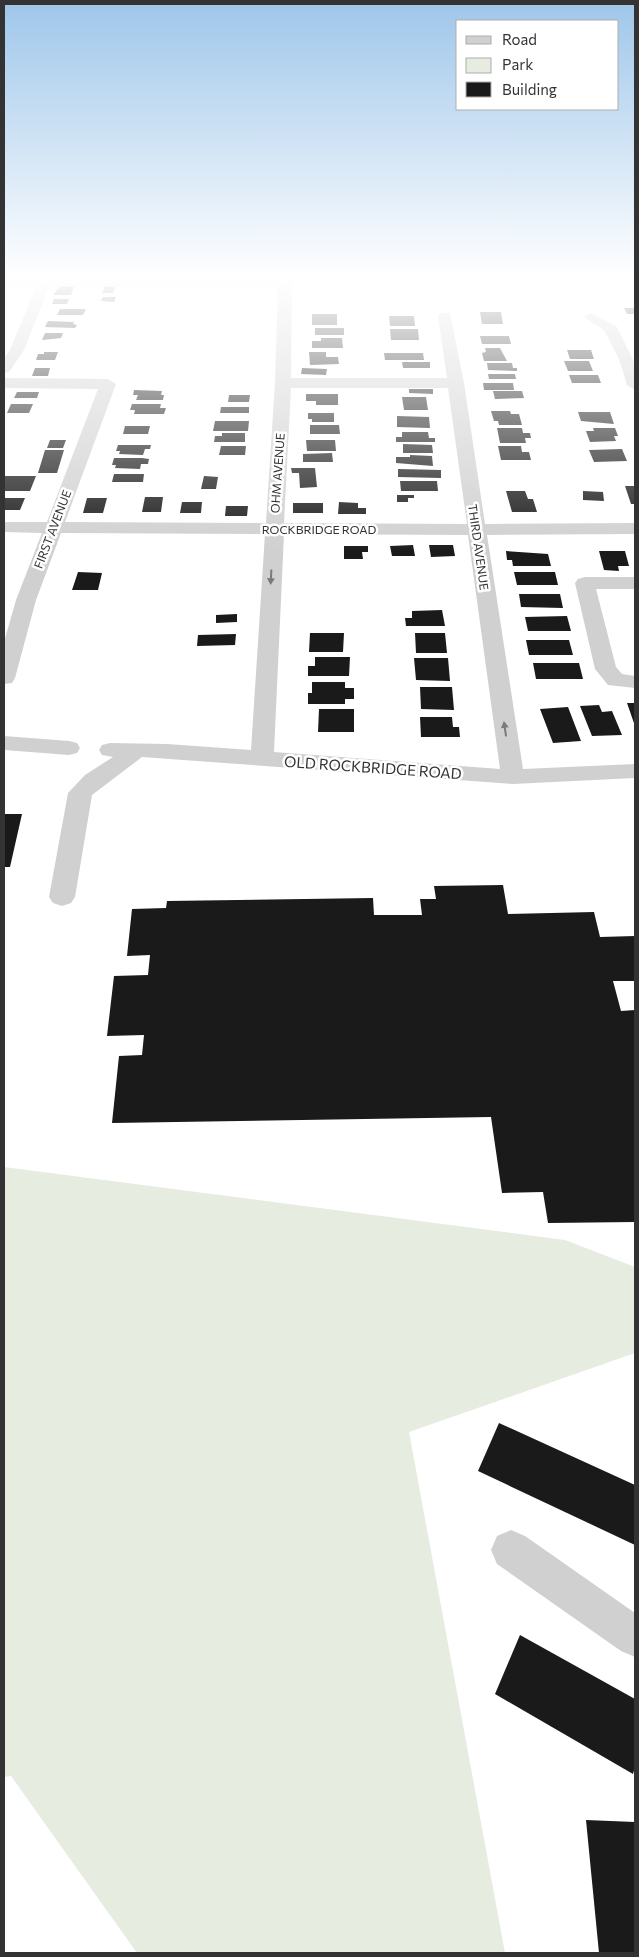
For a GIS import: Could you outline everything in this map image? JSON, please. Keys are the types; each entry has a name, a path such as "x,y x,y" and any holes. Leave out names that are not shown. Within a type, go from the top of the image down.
{"street":[{"name":"OHM AVENUE","path":"262,758 283,369"},
{"name":"THIRD AVENUE","path":"454,369 513,777"},
{"path":"632,369 635,385"},
{"name":"FIRST AVENUE","path":"4,383 108,384 19,620 4,678"},
{"path":"283,383 456,383"},
{"name":"ROCKBRIDGE ROAD","path":"4,527 476,530 635,528"},
{"path":"635,583 585,582 606,669 616,680 635,682"},
{"path":"4,743 69,748"},
{"name":"OLD ROCKBRIDGE ROAD","path":"110,750 262,758 513,777 635,771"},
{"path":"62,898 80,793 92,779 120,764 137,750"},
{"path":"511,1550 635,1637"}],"green space":[{"path":"4,1167 565,1240 635,1267 635,1353 409,1432 505,1953 137,1953 11,1776 4,1777"}],"building":[{"path":"35,369 50,369 48,376 32,376"},
{"path":"302,369 327,369 326,375 301,374"},
{"path":"517,369 517,371 488,370"},
{"path":"567,369 592,369 593,371 568,371"},
{"path":"488,374 515,374 516,379 489,379"},
{"path":"569,375 598,375 601,383 572,383"},
{"path":"483,383 513,383 514,390 484,390"},
{"path":"409,389 433,389 433,394 409,393"},
{"path":"134,390 162,391 161,395 164,395 163,400 136,400 138,395 133,395"},
{"path":"493,391 522,391 524,398 495,399"},
{"path":"17,392 39,392 37,398 14,398"},
{"path":"306,394 338,394 338,405 316,405 316,401 306,401"},
{"path":"229,395 250,395 249,402 228,402"},
{"path":"402,397 426,397 428,410 404,410"},
{"path":"11,404 33,404 29,413 7,413"},
{"path":"132,404 161,404 160,408 166,408 164,414 134,414 135,410 130,410"},
{"path":"221,407 249,407 249,413 220,413"},
{"path":"491,411 510,411 511,414 519,414 522,425 499,425 498,421 494,421"},
{"path":"578,412 610,412 614,424 581,421"},
{"path":"308,413 334,413 334,422 312,422 312,419 308,419"},
{"path":"397,416 429,417 430,428 397,427"},
{"path":"215,421 249,421 248,431 213,431"},
{"path":"310,425 339,425 340,434 310,434"},
{"path":"125,426 150,426 148,434 123,434"},
{"path":"497,428 522,428 523,433 530,433 531,438 525,438 526,443 500,443"},
{"path":"593,428 615,428 618,436 614,436 616,441 590,442 586,431 594,431"},
{"path":"402,432 428,432 429,438 435,438 435,442 396,442 396,437 402,437"},
{"path":"222,433 245,433 245,442 214,442 215,436 222,436"},
{"path":"50,440 66,440 63,448 47,448"},
{"path":"306,440 335,440 336,451 307,451"},
{"path":"403,444 432,445 433,453 403,453"},
{"path":"118,445 151,445 150,449 145,449 143,455 119,454 120,451 116,451"},
{"path":"221,446 246,446 245,455 219,455"},
{"path":"498,446 521,446 522,452 529,452 531,460 501,460"},
{"path":"622,449 627,461 594,462 589,450"},
{"path":"45,450 64,450 57,473 38,473"},
{"path":"332,453 333,462 303,462 303,454"},
{"path":"410,455 432,456 433,466 396,463 396,457 410,457"},
{"path":"114,458 149,459 148,464 141,464 140,469 115,468 116,465 112,465"},
{"path":"291,468 315,468 317,487 300,488 299,473 292,473"},
{"path":"398,469 441,470 441,478 398,477"},
{"path":"114,474 144,474 143,482 112,482"},
{"path":"4,476 36,476 30,491 4,491"},
{"path":"204,476 218,477 216,489 201,489"},
{"path":"400,481 437,481 438,491 401,491"},
{"path":"625,486 635,486 635,504 631,504"},
{"path":"506,491 525,491 528,499 533,499 537,512 512,512"},
{"path":"583,491 603,492 604,501 583,500"},
{"path":"397,495 414,495 414,498 408,498 408,502 397,502"},
{"path":"145,497 163,497 161,512 142,512"},
{"path":"4,498 25,498 20,510 4,510"},
{"path":"87,498 107,498 103,513 83,513"},
{"path":"182,502 202,502 201,513 180,513"},
{"path":"339,502 358,503 358,508 366,508 366,514 338,514"},
{"path":"293,503 323,503 323,513 293,513"},
{"path":"226,506 248,506 247,516 225,516"},
{"path":"413,545 415,556 392,556 390,546"},
{"path":"429,545 453,545 455,556 431,557"},
{"path":"344,546 368,546 368,552 362,552 363,559 344,559"},
{"path":"506,551 548,554 551,566 513,566 512,560 507,560"},
{"path":"599,551 625,551 629,566 618,566 619,571 604,570"},
{"path":"78,572 102,573 98,590 72,590"},
{"path":"514,572 555,572 558,585 517,585"},
{"path":"519,594 560,594 563,608 521,607"},
{"path":"442,610 445,626 406,626 405,618 412,618 412,611"},
{"path":"237,614 237,622 216,623 216,615"},
{"path":"567,616 571,631 528,631 525,617"},
{"path":"310,633 344,633 343,652 309,652"},
{"path":"415,633 445,633 447,653 416,653"},
{"path":"236,634 235,645 197,646 198,635"},
{"path":"526,640 569,640 573,655 529,655"},
{"path":"315,657 350,657 349,676 308,676 308,666 315,666"},
{"path":"414,658 448,658 450,681 416,680"},
{"path":"533,663 579,663 583,679 536,679"},
{"path":"312,682 345,682 345,688 354,688 354,699 345,699 345,704 308,704 308,693 312,693"},
{"path":"420,687 452,687 454,710 421,709"},
{"path":"627,703 635,703 635,726"},
{"path":"599,705 602,712 612,711 622,735 592,736 580,706"},
{"path":"568,707 581,741 553,743 540,709"},
{"path":"319,709 354,709 354,732 318,732"},
{"path":"420,717 452,717 453,727 459,727 460,737 421,737"},
{"path":"4,814 22,814 10,867 4,867"},
{"path":"503,885 508,914 594,912 600,937 635,936 635,981 613,981 621,1011 635,1010 635,1222 548,1223 543,1192 502,1193 491,1117 112,1123 119,1056 142,1055 144,1035 107,1036 114,976 148,975 150,955 127,956 132,909 166,908 167,901 373,898 374,915 422,915 420,899 436,899 434,886"},
{"path":"499,1423 635,1485 635,1545 478,1471"},
{"path":"520,1635 635,1699 635,1767 633,1774 495,1694"},
{"path":"586,1820 635,1822 635,1953 599,1953"}]}
